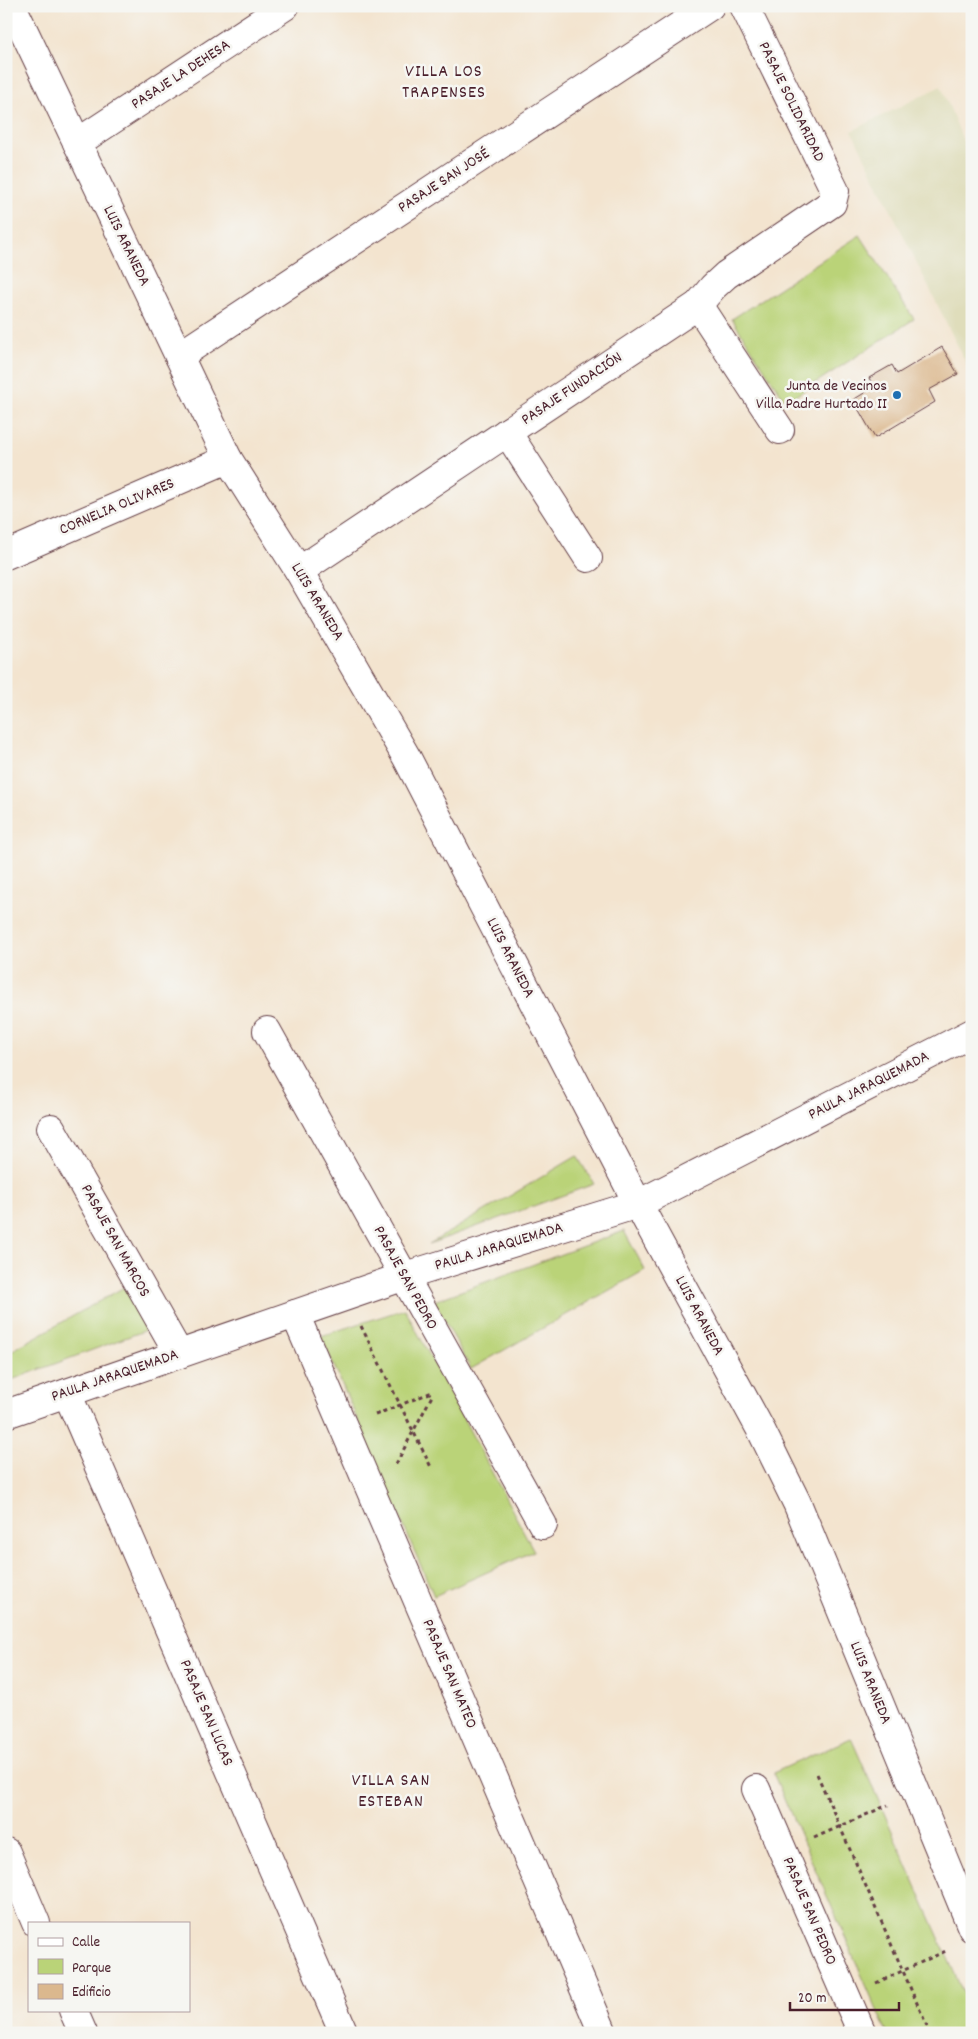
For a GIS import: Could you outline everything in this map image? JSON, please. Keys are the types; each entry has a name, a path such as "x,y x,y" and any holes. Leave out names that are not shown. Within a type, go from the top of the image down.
{"street":[{"name":"LUIS ARANEDA","path":"12,6 228,459 299,571 407,758 638,1204 762,1432 797,1503 915,1794 963,1937"},
{"name":"PASAJE LA DEHESA","path":"77,143 285,6"},
{"name":"PASAJE SAN JOSÉ","path":"179,356 710,6"},
{"name":"PASAJE SOLIDARIDAD","path":"744,6 832,186 835,198"},
{"name":"PASAJE FUNDACIÓN","path":"299,571 698,305 713,287 726,276 827,207 835,198"},
{"path":"698,305 780,430"},
{"path":"507,432 588,558"},
{"name":"CORNELIA OLIVARES","path":"6,555 228,459"},
{"name":"PASAJE SAN PEDRO","path":"267,1031 543,1526"},
{"name":"PAULA JARAQUEMADA","path":"6,1414 405,1276 638,1204 972,1033"},
{"name":"PASAJE SAN MARCOS","path":"51,1128 179,1354"},
{"name":"PASAJE SAN MATEO","path":"295,1314 603,2033"},
{"name":"PASAJE SAN LUCAS","path":"67,1393 344,2033"},
{"name":"PASAJE SAN PEDRO","path":"756,1789 862,2033"},
{"path":"6,1852 36,1922"},
{"path":"74,2012 83,2033"}],"path":[{"path":"347,1297 432,1467"},
{"path":"344,1428 434,1391 414,1432 375,1502"},
{"path":"817,1774 930,2033"},
{"path":"784,1852 915,1794"},
{"path":"846,1996 903,1971 963,1937"}],"shaded area":[{"path":"941,86 972,163 972,375 852,131"}],"green space":[{"path":"860,235 914,319 786,402 732,319"},
{"path":"577,1156 594,1184 429,1244"},
{"path":"624,1231 645,1270 471,1369 434,1301"},
{"path":"126,1286 149,1329 6,1382 6,1354"},
{"path":"405,1309 534,1551 434,1596 321,1336"},
{"path":"851,1738 972,2013 968,2033 887,2033 773,1773"}],"building":[{"name":"Junta de Vecinos Villa Padre Hurtado II","path":"942,347 958,374 929,390 935,402 875,438 853,400 874,387 869,378 892,365 897,374"}],"place":[{"name":"Junta de Vecinos Villa Padre Hurtado II","path":"897,395"}],"district":[{"name":"VILLA LOS TRAPENSES","path":"444,82"},
{"name":"VILLA SAN ESTEBAN","path":"391,1791"}]}
